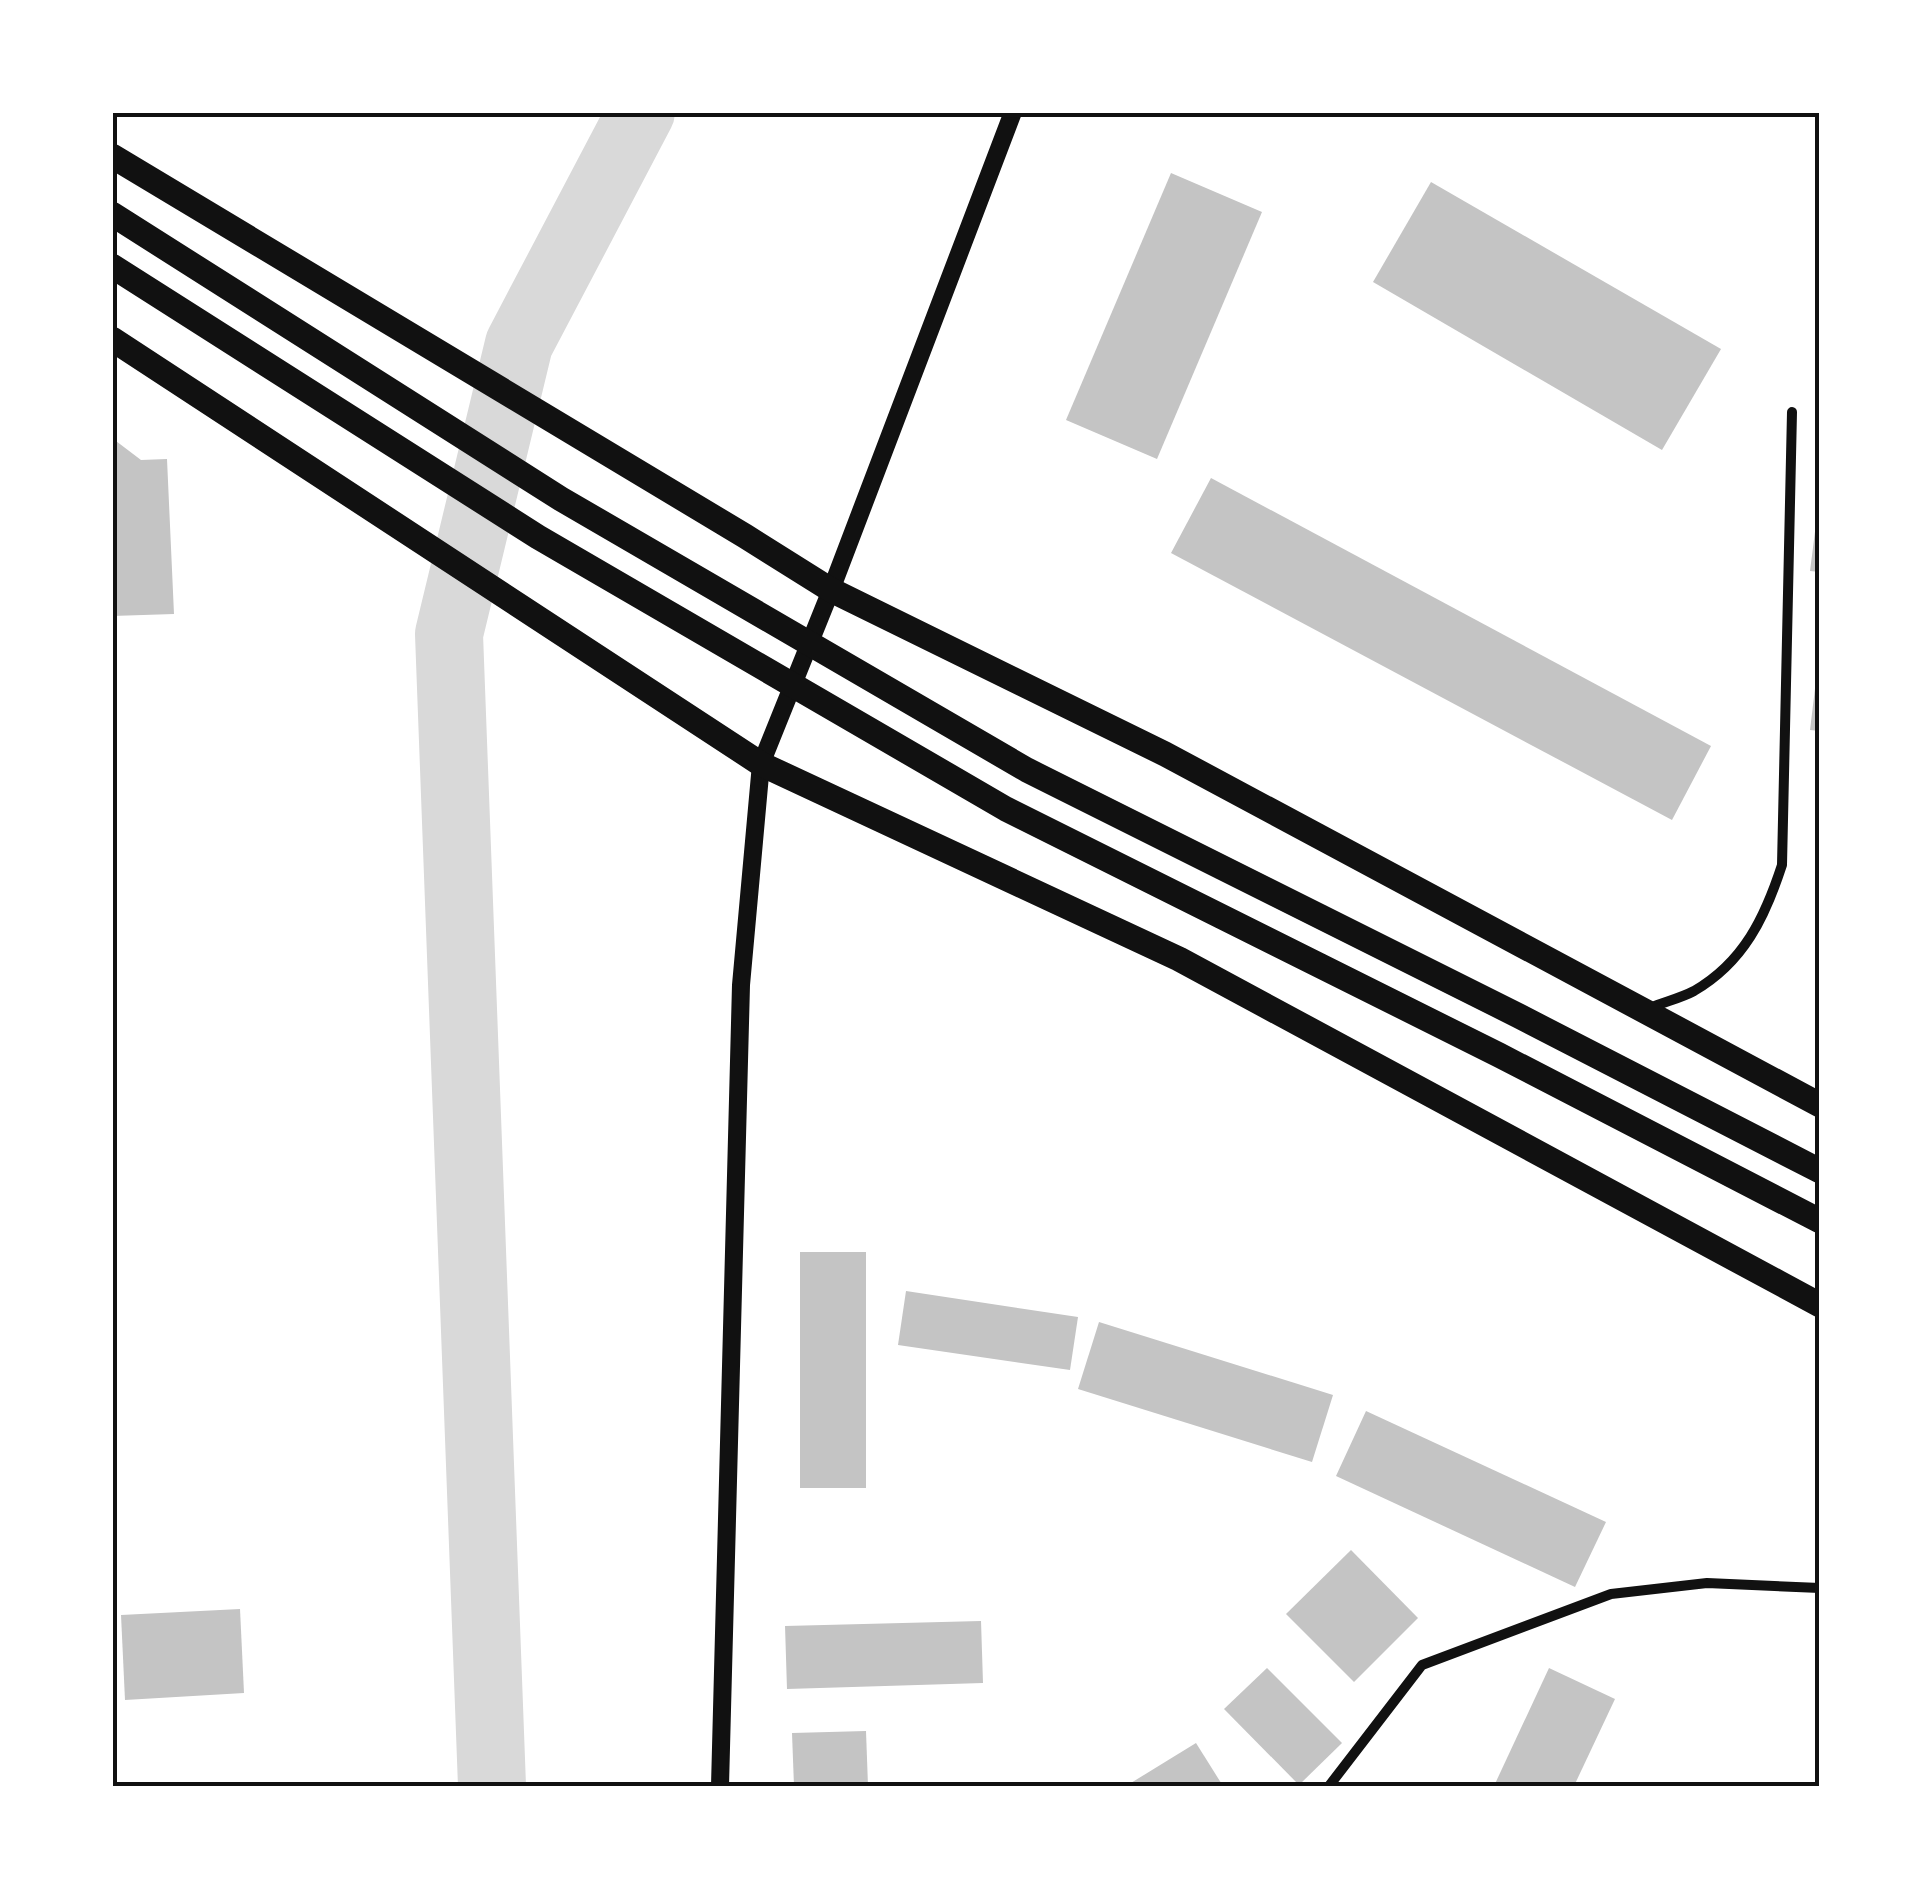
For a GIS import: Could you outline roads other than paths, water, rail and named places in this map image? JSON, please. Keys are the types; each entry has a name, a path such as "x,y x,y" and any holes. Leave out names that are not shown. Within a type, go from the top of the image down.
{"main road":[{"path":"112,156 830,590 1166,754 1820,1105"},
{"path":"112,214 561,499 1028,770 1820,1171"},
{"path":"112,266 538,537 1006,809 1499,1055 1820,1221"},
{"path":"112,339 761,764 1178,959 1820,1305"}],"street":[{"path":"720,1786 741,986 761,764 1013,112"},
{"path":"1644,1010 1693,991 1735,958 1765,915 1782,865 1792,412"},
{"path":"1329,1786 1422,1665 1611,1594 1707,1582 1820,1588"}],"waterway":[{"path":"492,1786 449,634 519,344 641,112"}]}
